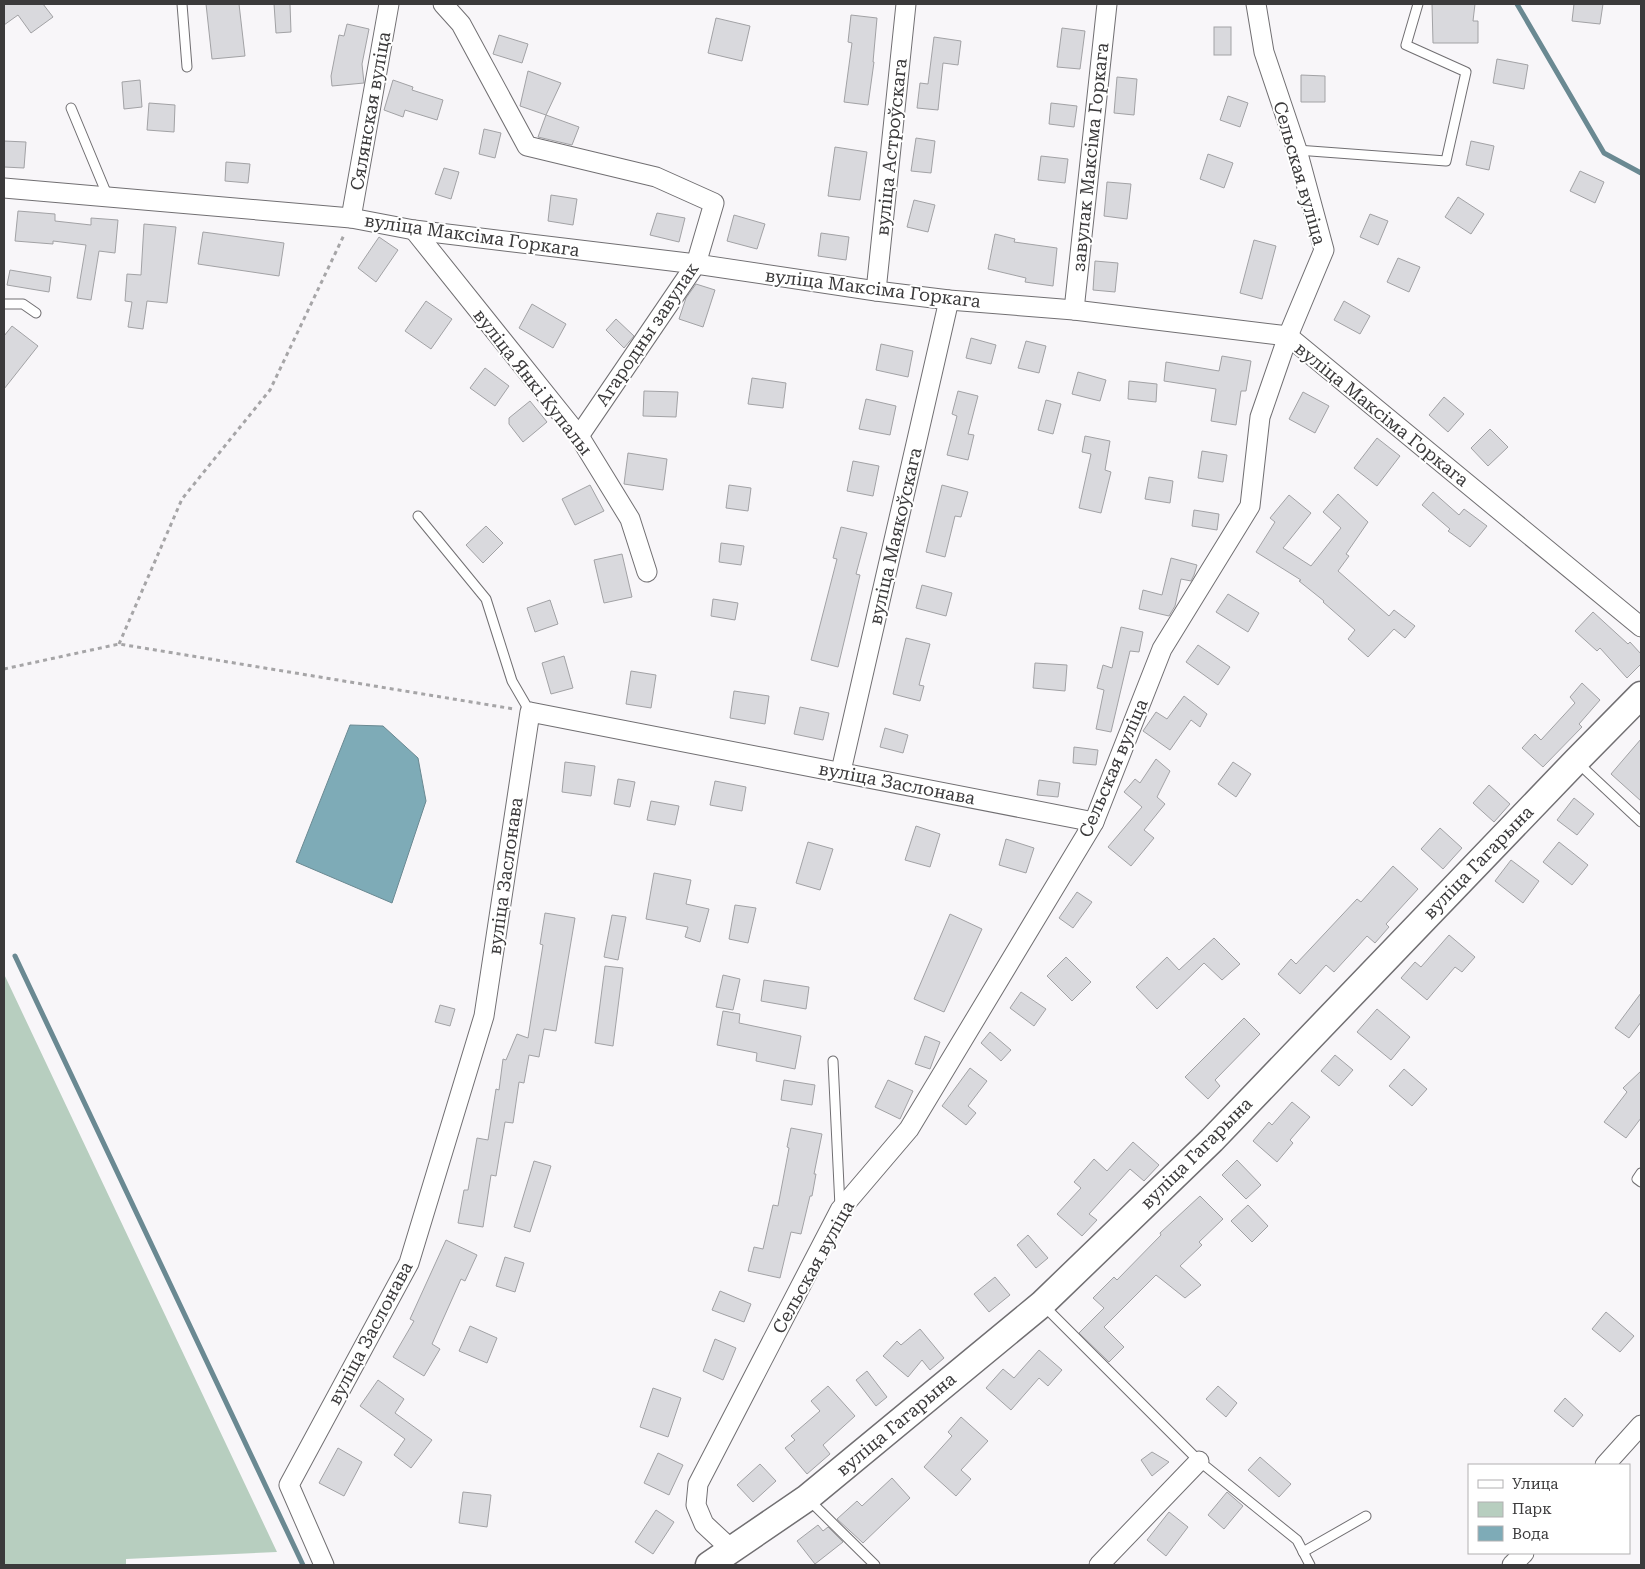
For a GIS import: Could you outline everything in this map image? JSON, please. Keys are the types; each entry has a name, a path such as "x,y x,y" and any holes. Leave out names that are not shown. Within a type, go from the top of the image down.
{"street":[{"name":"Сялянская вуліца","path":"351,218 389,4"},
{"name":"Агародны завулак","path":"443,4 461,24 527,146 656,177 714,203 696,264 579,436"},
{"name":"вуліца Астроўскага","path":"876,291 906,4"},
{"name":"завулак Максіма Горкага","path":"1074,310 1107,4"},
{"name":"Сельская вуліца","path":"732,1550 704,1524 696,1505 698,1484 840,1210 909,1129 1094,822 1162,648 1250,506 1260,417 1288,336 1324,250 1296,150 1264,52 1256,4"},
{"name":"вуліца Максіма Горкага","path":"4,188 351,218 414,230 696,264 876,291 949,300 1074,310 1288,336 1641,627"},
{"name":"вуліца Янкі Купалы","path":"414,230 579,436 630,519 647,572"},
{"name":"вуліца Маякоўскага","path":"841,772 949,300"},
{"name":"вуліца Гагарына","path":"709,1565 806,1498 1042,1304 1212,1140 1641,695"},
{"name":"вуліца Заслонава","path":"324,1565 289,1485 410,1263 484,1016 530,712 1094,822"},
{"path":"1605,1464 1641,1425"},
{"path":"1099,1565 1199,1461"},
{"path":"1512,1565 1523,1554"}],"lane":[{"path":"182,4 187,67"},
{"path":"1296,150 1446,161 1466,72 1406,45 1418,4"},
{"path":"71,108 108,197"},
{"path":"4,304 23,304 36,314"},
{"path":"418,516 486,598 512,682 530,712"},
{"path":"1576,761 1641,822"},
{"path":"833,1060 840,1210"},
{"path":"1641,1173 1637,1179 1641,1182"},
{"path":"1042,1304 1199,1461 1297,1540 1310,1565"},
{"path":"806,1498 875,1565"},
{"path":"1303,1552 1366,1516"}],"path":[{"path":"119,644 182,498 270,390 351,218"},
{"path":"4,670 119,644 530,712"}],"green space":[{"path":"4,974 277,1552 126,1559 126,1565 4,1565"}],"water":[{"path":"350,725 383,726 418,758 426,801 392,903 296,862"}],"building":[{"path":"4,4 43,4 53,17 31,33 18,15 4,25"},
{"path":"206,4 239,4 245,56 212,59"},
{"path":"274,4 290,4 291,32 276,33"},
{"path":"1432,4 1475,4 1473,21 1478,21 1478,43 1433,43"},
{"path":"1574,4 1603,4 1600,24 1572,21"},
{"path":"851,15 877,18 874,62 868,105 844,102 852,43 848,42"},
{"path":"716,18 750,26 742,61 708,53"},
{"path":"347,24 369,29 362,64 364,83 332,86 331,76 339,35 344,36"},
{"path":"1214,27 1231,27 1231,55 1214,55"},
{"path":"1062,28 1085,31 1080,69 1057,67"},
{"path":"499,35 528,44 522,63 493,54"},
{"path":"934,37 961,41 958,65 943,63 938,110 917,108 920,83 928,84"},
{"path":"1497,59 1528,65 1524,89 1493,83"},
{"path":"528,71 561,83 546,115 520,106"},
{"path":"1301,75 1325,76 1325,102 1301,102"},
{"path":"1117,77 1137,79 1134,115 1114,113"},
{"path":"140,80 142,107 124,109 122,82"},
{"path":"393,80 413,87 412,90 443,100 437,120 405,110 403,117 384,110"},
{"path":"1228,96 1248,103 1240,127 1220,120"},
{"path":"149,103 175,105 174,132 147,130"},
{"path":"1051,103 1077,106 1074,127 1049,124"},
{"path":"546,115 579,127 572,145 538,137"},
{"path":"484,129 501,133 495,158 479,154"},
{"path":"916,138 935,141 931,173 911,171"},
{"path":"4,141 26,142 24,168 4,167"},
{"path":"1471,141 1494,146 1489,170 1466,165"},
{"path":"835,147 867,152 860,200 828,196"},
{"path":"1208,154 1233,163 1224,188 1200,179"},
{"path":"1041,156 1068,159 1065,183 1038,180"},
{"path":"226,162 250,164 248,183 225,181"},
{"path":"444,168 459,172 451,199 435,194"},
{"path":"1580,171 1604,182 1595,203 1570,191"},
{"path":"1107,182 1131,184 1127,219 1104,216"},
{"path":"551,195 577,199 573,225 548,221"},
{"path":"1458,197 1484,214 1471,234 1445,217"},
{"path":"914,200 935,205 928,232 907,227"},
{"path":"18,211 55,214 55,221 91,225 91,218 118,220 115,253 99,251 91,300 77,298 86,245 53,241 53,244 15,241"},
{"path":"657,213 685,218 679,242 650,235"},
{"path":"1370,214 1388,221 1378,245 1360,237"},
{"path":"734,215 765,224 757,249 727,241"},
{"path":"144,224 176,227 167,303 147,301 143,329 128,327 132,302 125,301 127,274 141,275"},
{"path":"203,232 284,243 279,276 198,264"},
{"path":"821,233 849,237 846,260 818,256"},
{"path":"995,234 1015,239 1014,242 1057,248 1053,286 1025,282 1026,278 988,269"},
{"path":"379,237 398,250 376,282 358,268"},
{"path":"1254,240 1276,246 1262,299 1240,293"},
{"path":"1398,258 1420,267 1409,292 1387,282"},
{"path":"1095,261 1118,263 1115,292 1093,290"},
{"path":"10,270 51,277 49,292 7,285"},
{"path":"696,284 715,290 703,327 679,319 686,298"},
{"path":"426,301 452,319 431,349 405,331"},
{"path":"1344,301 1370,316 1360,334 1334,320"},
{"path":"532,304 566,324 553,348 519,328"},
{"path":"616,319 634,336 624,348 606,330"},
{"path":"12,326 38,346 4,389 4,336"},
{"path":"971,338 996,345 991,364 966,358"},
{"path":"1026,341 1046,346 1039,373 1018,368"},
{"path":"881,344 913,351 908,377 876,370"},
{"path":"1222,356 1251,361 1246,391 1241,391 1236,425 1211,421 1216,389 1164,381 1166,362 1219,371"},
{"path":"485,368 509,386 495,406 470,388"},
{"path":"1078,372 1106,380 1100,401 1072,394"},
{"path":"752,378 786,383 783,408 748,404"},
{"path":"1129,381 1157,384 1156,402 1128,399"},
{"path":"644,391 678,392 676,417 643,416"},
{"path":"958,391 978,396 968,434 974,435 968,460 947,455 957,416 952,414"},
{"path":"1303,392 1329,406 1315,433 1289,419"},
{"path":"1444,397 1464,414 1448,432 1429,415"},
{"path":"866,399 896,406 890,435 859,429"},
{"path":"1046,400 1061,404 1053,434 1038,430"},
{"path":"530,401 547,422 523,442 509,424 509,418"},
{"path":"1490,429 1508,447 1488,466 1471,448"},
{"path":"1085,436 1110,441 1105,470 1111,472 1101,513 1079,508 1091,454 1082,452"},
{"path":"1377,438 1400,456 1377,486 1354,468"},
{"path":"1202,451 1227,455 1223,482 1198,478"},
{"path":"628,453 667,459 663,490 624,484"},
{"path":"853,461 879,466 873,496 847,491"},
{"path":"1149,477 1173,481 1170,503 1145,499"},
{"path":"590,485 604,511 575,525 562,499"},
{"path":"729,485 751,488 748,511 726,508"},
{"path":"942,485 968,492 961,517 955,516 945,557 926,552"},
{"path":"1433,492 1459,515 1464,509 1487,526 1470,547 1448,531 1450,529 1422,505"},
{"path":"1338,494 1368,522 1346,554 1349,556 1338,571 1389,616 1394,610 1415,626 1405,638 1394,629 1368,657 1348,639 1355,630 1299,581 1301,580 1256,552 1275,522 1270,518 1289,495 1311,513 1283,548 1311,566 1341,528 1323,512"},
{"path":"1194,510 1219,514 1217,530 1192,526"},
{"path":"486,526 503,543 483,563 466,545"},
{"path":"841,527 867,533 856,574 860,575 838,667 811,660 837,559 833,558"},
{"path":"721,543 744,546 741,565 719,562"},
{"path":"622,554 632,597 604,603 594,560"},
{"path":"1171,558 1197,565 1191,581 1181,579 1175,606 1169,616 1139,609 1143,590 1162,595"},
{"path":"922,585 952,593 946,616 916,608"},
{"path":"1228,594 1259,613 1248,632 1216,612"},
{"path":"713,599 738,603 735,620 711,616"},
{"path":"550,600 558,624 535,632 527,608"},
{"path":"1593,612 1628,644 1630,642 1641,654 1641,664 1627,678 1600,648 1597,651 1575,631"},
{"path":"1121,627 1143,632 1139,652 1130,651 1111,732 1096,729 1104,690 1097,688 1103,665 1112,668"},
{"path":"906,638 930,644 919,685 924,686 920,701 893,694"},
{"path":"1198,645 1230,667 1218,685 1186,662"},
{"path":"564,656 573,688 551,694 542,663"},
{"path":"1035,663 1067,665 1065,691 1033,688"},
{"path":"631,671 656,675 651,708 626,704"},
{"path":"1582,683 1600,700 1579,724 1582,727 1543,767 1522,748 1535,734 1541,740 1575,703 1570,697"},
{"path":"734,691 769,696 765,724 730,718"},
{"path":"1184,696 1207,714 1200,727 1191,720 1170,750 1143,731 1156,712 1167,719"},
{"path":"800,707 829,713 823,740 794,734"},
{"path":"885,728 908,735 903,753 880,747"},
{"path":"1641,739 1641,801 1611,774"},
{"path":"1074,747 1098,750 1096,765 1073,763"},
{"path":"1156,759 1170,771 1157,797 1165,804 1144,830 1154,838 1131,866 1108,847 1142,807 1124,792 1135,779 1140,783"},
{"path":"565,762 595,766 591,796 562,792"},
{"path":"1233,762 1251,774 1236,797 1218,784"},
{"path":"618,779 635,782 630,807 614,804"},
{"path":"1039,780 1060,783 1058,797 1037,795"},
{"path":"715,781 746,787 742,811 710,805"},
{"path":"1489,785 1510,804 1494,822 1473,803"},
{"path":"1574,798 1594,814 1577,835 1557,820"},
{"path":"651,801 679,806 675,825 647,820"},
{"path":"916,826 940,834 930,867 905,860"},
{"path":"1440,828 1462,848 1443,869 1421,849"},
{"path":"1006,839 1034,848 1026,873 999,865"},
{"path":"808,842 833,849 820,890 796,883"},
{"path":"1559,842 1588,865 1572,885 1543,862"},
{"path":"1511,860 1539,881 1523,903 1495,881"},
{"path":"1393,866 1418,889 1386,924 1389,927 1375,943 1367,936 1334,972 1326,965 1300,994 1278,974 1291,959 1296,964 1357,899 1361,902"},
{"path":"654,873 691,880 686,904 709,909 700,942 685,937 688,927 646,919"},
{"path":"1077,892 1092,902 1073,928 1059,918"},
{"path":"735,905 756,908 748,943 729,939"},
{"path":"545,913 575,918 556,1031 544,1029 539,1057 529,1055 524,1083 519,1082 513,1123 505,1122 496,1176 491,1175 483,1227 458,1223 464,1190 468,1190 477,1138 488,1140 496,1089 499,1090 503,1059 506,1060 517,1034 528,1038 543,945 540,944"},
{"path":"950,914 982,929 944,1012 914,999"},
{"path":"612,915 626,917 618,960 604,957"},
{"path":"1449,935 1475,957 1462,972 1455,967 1427,1000 1401,978 1415,962 1421,967"},
{"path":"1214,938 1240,964 1222,980 1204,963 1157,1009 1136,987 1167,957 1179,970"},
{"path":"1066,957 1091,982 1072,1001 1047,976"},
{"path":"605,966 623,968 613,1046 595,1043"},
{"path":"723,975 740,979 733,1010 716,1007"},
{"path":"764,980 809,987 806,1009 761,1001"},
{"path":"1021,992 1046,1009 1034,1026 1010,1008"},
{"path":"1641,993 1641,1022 1629,1038 1615,1028"},
{"path":"440,1005 455,1009 450,1026 435,1022"},
{"path":"1377,1009 1410,1037 1391,1060 1357,1032"},
{"path":"723,1011 740,1014 739,1023 801,1036 795,1069 756,1061 757,1053 717,1045"},
{"path":"1244,1018 1260,1034 1215,1080 1220,1086 1208,1099 1185,1077"},
{"path":"990,1032 1011,1050 1001,1061 981,1043"},
{"path":"925,1036 940,1042 930,1069 915,1064"},
{"path":"1335,1055 1353,1070 1339,1086 1321,1071"},
{"path":"970,1068 987,1081 968,1106 976,1113 966,1125 942,1106"},
{"path":"1404,1069 1427,1089 1412,1106 1389,1086"},
{"path":"1641,1071 1641,1118 1626,1138 1604,1122 1627,1092 1623,1088"},
{"path":"784,1080 815,1085 812,1105 781,1100"},
{"path":"888,1080 913,1091 900,1119 875,1107"},
{"path":"1292,1102 1310,1117 1290,1140 1293,1143 1277,1162 1253,1141 1269,1122 1272,1125"},
{"path":"791,1128 822,1134 814,1174 816,1174 812,1196 810,1196 801,1234 791,1232 780,1278 748,1271 754,1247 763,1249 773,1205 778,1206"},
{"path":"1133,1142 1159,1165 1144,1181 1130,1169 1089,1214 1097,1220 1082,1236 1057,1214 1081,1188 1074,1182 1094,1159 1107,1171"},
{"path":"1237,1160 1261,1185 1246,1199 1222,1175"},
{"path":"534,1161 551,1166 530,1232 514,1227"},
{"path":"1200,1196 1223,1219 1199,1242 1202,1245 1180,1266 1201,1285 1185,1298 1156,1275 1104,1327 1124,1347 1109,1362 1079,1333 1104,1308 1093,1298 1114,1277 1117,1280 1161,1235 1160,1233"},
{"path":"1248,1205 1268,1226 1252,1242 1231,1221"},
{"path":"1028,1235 1048,1258 1036,1268 1017,1245"},
{"path":"446,1240 477,1255 465,1281 461,1279 432,1344 440,1349 424,1376 393,1357 414,1321 410,1319"},
{"path":"505,1257 524,1263 515,1292 496,1286"},
{"path":"995,1277 1010,1295 989,1312 974,1294"},
{"path":"720,1291 751,1304 744,1322 712,1310"},
{"path":"1606,1312 1634,1336 1620,1352 1592,1329"},
{"path":"470,1326 497,1338 487,1363 459,1351"},
{"path":"920,1329 944,1358 930,1370 922,1360 908,1377 883,1356 897,1341 901,1345"},
{"path":"715,1339 736,1348 723,1380 703,1371"},
{"path":"1039,1350 1062,1370 1048,1386 1039,1378 1011,1410 986,1388 1003,1369 1014,1378"},
{"path":"867,1371 887,1397 876,1406 856,1380"},
{"path":"378,1380 404,1399 395,1413 432,1440 411,1468 394,1455 405,1439 360,1406"},
{"path":"828,1386 855,1416 823,1445 830,1454 807,1474 785,1448 795,1440 791,1436 820,1411 811,1401"},
{"path":"1218,1386 1237,1403 1226,1417 1206,1399"},
{"path":"653,1388 681,1398 668,1437 640,1427"},
{"path":"1565,1398 1583,1415 1573,1427 1554,1411"},
{"path":"961,1417 988,1441 961,1470 971,1479 956,1496 924,1467 952,1436 948,1432"},
{"path":"338,1448 362,1462 344,1496 319,1483"},
{"path":"1152,1452 1169,1462 1152,1476 1141,1460"},
{"path":"658,1453 683,1465 669,1495 644,1483"},
{"path":"1260,1457 1291,1484 1279,1497 1248,1470"},
{"path":"760,1464 776,1481 753,1502 737,1485"},
{"path":"892,1478 910,1498 863,1543 837,1519 857,1501 862,1506"},
{"path":"463,1492 491,1495 487,1527 459,1523"},
{"path":"1227,1492 1243,1506 1224,1529 1208,1515"},
{"path":"656,1510 674,1522 653,1554 635,1542"},
{"path":"1169,1512 1188,1527 1166,1556 1147,1540"},
{"path":"818,1525 823,1531 828,1527 843,1542 815,1564 797,1541"}],"waterway":[{"path":"1517,4 1604,153 1641,173"},
{"path":"15,956 303,1565"}]}
